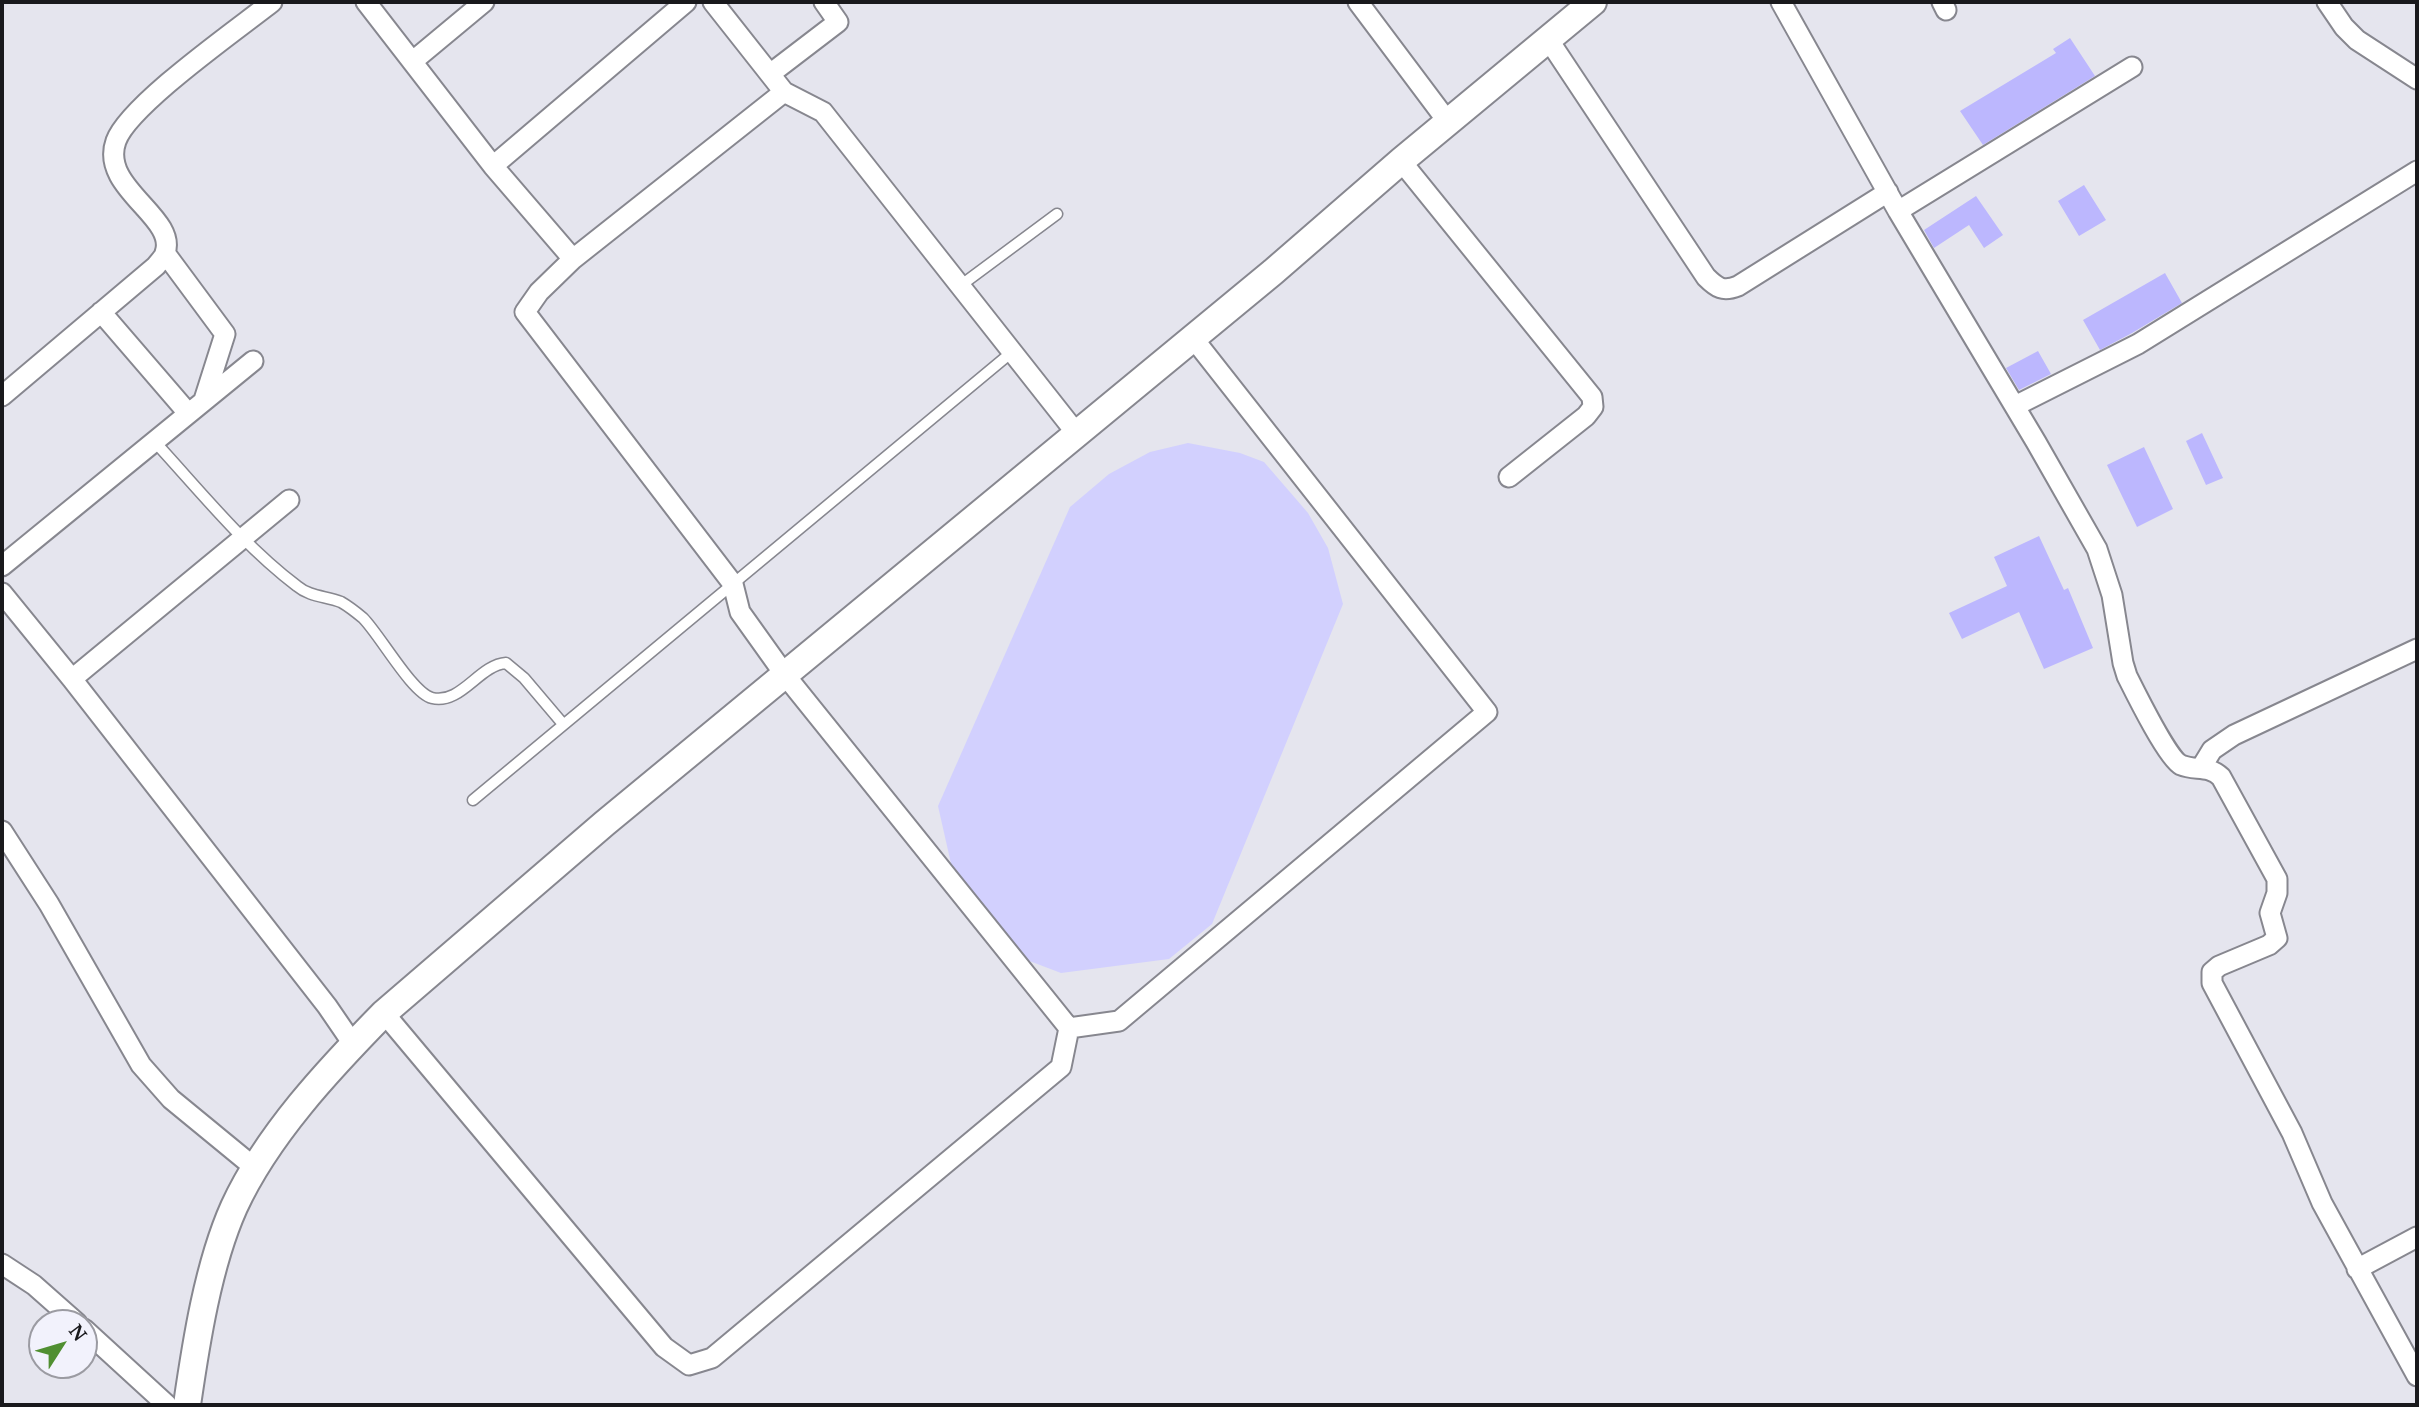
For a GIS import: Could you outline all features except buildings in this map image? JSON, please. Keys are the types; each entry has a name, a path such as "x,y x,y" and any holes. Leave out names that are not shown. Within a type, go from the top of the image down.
{"street":[{"path":"2,396 156,266 165,253 167,241 161,228 114,166 113,151 117,138 128,121 156,94 272,2"},
{"path":"366,2 492,166 573,259"},
{"path":"413,61 484,2"},
{"path":"492,166 686,2"},
{"path":"713,2 784,92 823,112 1077,434"},
{"path":"770,74 838,22 824,2"},
{"path":"1358,2 1448,122"},
{"path":"1781,2 1898,211 2097,549 2112,595 2123,663 2135,693 2174,761 2182,766 2211,769 2221,777 2278,884 2270,913 2277,934 2275,940 2219,966 2212,972 2212,984 2292,1133 2317,1193 2417,1376"},
{"path":"2327,2 2344,27 2357,40 2417,79"},
{"path":"187,1405 194,1355 216,1262 233,1209 255,1168 279,1133 353,1044 384,1013 528,888 1193,338 1548,39 1580,6"},
{"path":"1548,39 1706,277 1720,289 1728,290 1738,286 1888,192"},
{"path":"1898,211 2132,66"},
{"path":"784,92 573,259 539,292 526,312 733,584 740,612 785,675 1069,1028"},
{"path":"1401,161 1592,397 1593,407 1586,415 1509,477"},
{"path":"2015,406 2138,344 2417,171"},
{"path":"165,253 225,334 204,400"},
{"path":"101,313 188,413"},
{"path":"1069,1028 1119,1021 1487,712 1193,338"},
{"path":"2,566 253,361"},
{"path":"72,679 289,500"},
{"path":"2,593 327,1006 353,1044"},
{"path":"2201,768 2212,750 2234,735 2417,649"},
{"path":"2,831 49,904 141,1065 171,1099 255,1168"},
{"path":"384,1013 664,1347 689,1365 712,1358 1061,1067 1069,1028"},
{"path":"2357,1269 2417,1237"},
{"path":"2,1264 34,1285 61,1309"},
{"path":"98,1342 167,1405"}],"lane":[{"path":"960,286 1058,214"},
{"path":"473,800 1012,352"},
{"path":"155,442 241,538 305,593 342,603 363,618 425,695 441,699 449,697 489,668 506,663 524,678 563,724"}],"shaded area":[{"path":"1188,443 1240,453 1264,462 1308,513 1328,548 1343,604 1212,924 1169,959 1061,973 1019,957 952,868 938,806 1070,507 1109,474 1150,452"}]}
